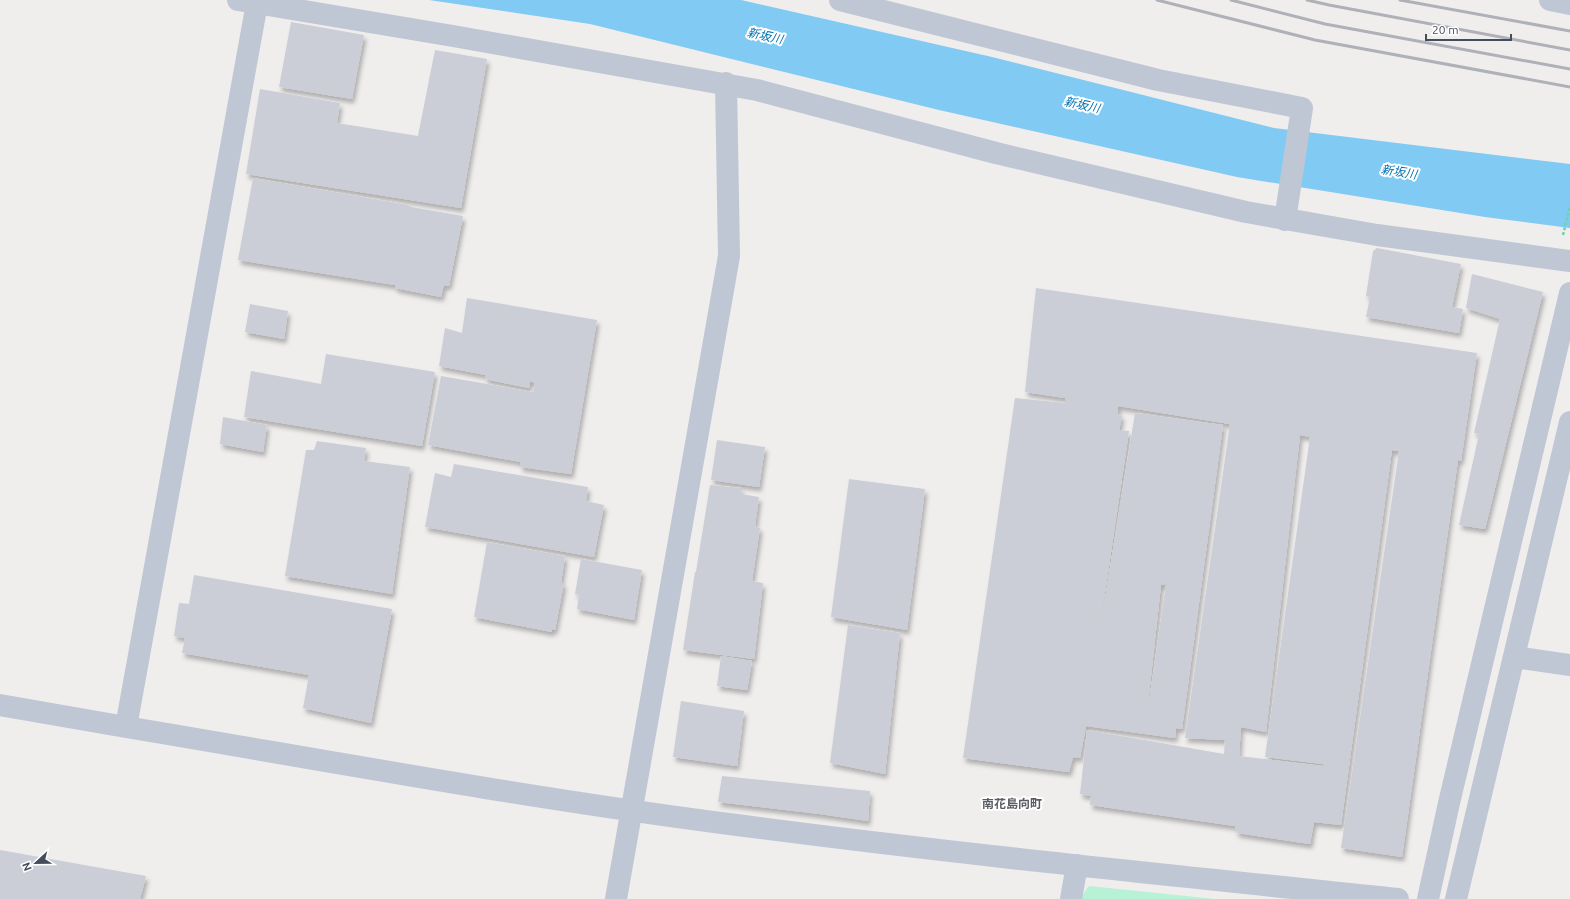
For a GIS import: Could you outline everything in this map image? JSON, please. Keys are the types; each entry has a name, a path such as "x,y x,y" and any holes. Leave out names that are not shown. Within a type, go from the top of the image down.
{"street":[{"path":"840,0 1158,80 1302,108 1285,220"},
{"path":"1550,0 1570,4"},
{"path":"126,727 248,2 318,12 726,83 1004,154 1285,220 1377,235 1570,261"},
{"path":"616,899 730,256 726,83"},
{"path":"1428,899 1570,292"},
{"path":"1456,899 1514,657 1565,466 1570,422"},
{"path":"1514,657 1570,665"},
{"path":"0,705 543,798 739,826 1077,865 1398,899"},
{"path":"1071,899 1077,865"}],"green space":[{"path":"1089,886 1215,899 1080,899"}],"water":[{"name":"新坂川","path":"429,0 741,0 992,57 1274,128 1570,164 1570,228 1485,217 1237,177 939,110 590,24"}],"building":[{"path":"291,22 364,35 352,99 279,87"},
{"path":"435,50 487,59 461,208 246,174 260,89 340,103 337,123 418,136"},
{"path":"253,178 409,205 411,207 463,216 449,286 444,285 441,297 395,288 395,285 238,260"},
{"path":"1377,248 1461,264 1452,307 1463,309 1459,333 1366,317 1370,297 1366,296 1373,251"},
{"path":"1472,274 1543,292 1485,529 1459,525 1479,434 1474,433 1500,319 1466,308"},
{"path":"1036,288 1477,353 1461,461 1458,460 1402,857 1341,848 1399,451 1392,450 1341,825 1314,822 1310,844 1237,833 1235,826 1090,805 1091,796 1080,794 1087,730 1224,754 1225,740 1185,738 1230,424 1118,406 1118,414 1122,416 1119,430 1129,431 1094,667 1135,413 1223,425 1182,729 1176,728 1175,738 1086,726 1080,758 1073,757 1069,772 963,758 1015,398 1065,403 1065,398 1025,392","holes":["1300,435 1310,437 1265,757 1323,764 1323,766 1239,756 1241,727 1266,732","1166,584 1146,722 1161,585"]},
{"path":"467,298 597,320 571,474 520,467 521,462 428,445 441,376 533,392 535,383 530,381 529,388 485,379 486,375 439,366 445,328 462,333"},
{"path":"250,304 288,311 284,339 245,332"},
{"path":"326,354 435,372 422,446 244,417 251,371 321,384"},
{"path":"223,417 267,425 263,452 220,444"},
{"path":"717,440 765,447 759,487 711,480"},
{"path":"317,441 366,448 364,461 410,467 392,594 285,576 306,450 314,450"},
{"path":"454,464 588,487 586,501 604,505 594,557 425,527 435,473 451,477"},
{"path":"849,479 925,489 907,630 831,617"},
{"path":"710,485 741,488 741,494 759,497 755,526 760,528 752,581 763,583 754,659 683,650"},
{"path":"487,542 565,556 561,583 564,583 555,630 552,629 552,632 474,617"},
{"path":"581,559 642,570 634,620 577,609 579,595 575,594"},
{"path":"194,575 392,609 371,723 303,708 309,675 182,653 185,638 174,636 179,603 189,604"},
{"path":"848,625 900,633 885,774 830,763"},
{"path":"721,656 752,661 747,690 717,686"},
{"path":"681,701 744,711 737,766 673,757"},
{"path":"722,776 870,791 868,821 718,802"},
{"path":"0,850 146,876 140,899 0,899"}],"railway":[{"path":"1157,0 1315,40 1570,87"},
{"path":"1231,0 1325,24 1570,69"},
{"path":"1307,0 1570,50"},
{"path":"1400,0 1570,31"}],"district":[{"name":"南花島向町","path":"1012,804"}]}
